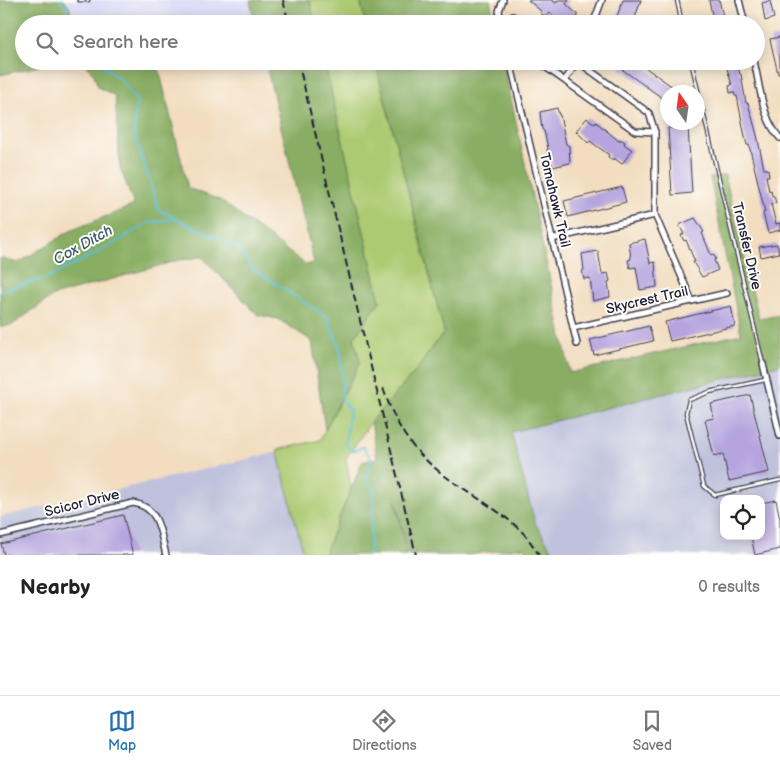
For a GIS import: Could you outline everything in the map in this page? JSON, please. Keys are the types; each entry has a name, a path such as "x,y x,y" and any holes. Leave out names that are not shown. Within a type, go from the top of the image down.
{"street":[{"path":"500,15 499,11 503,0"},
{"path":"596,15 602,0"},
{"path":"739,0 743,15"},
{"name":"Tomahawk Trail","path":"512,70 577,344"},
{"path":"551,70 635,131 655,132"},
{"path":"566,80 572,70"},
{"path":"590,70 650,113 655,132 655,214 692,301"},
{"path":"756,70 768,118 773,130 780,138"},
{"path":"552,239 655,214"},
{"name":"Skycrest Trail","path":"573,328 727,292"},
{"name":"Transfer Drive","path":"763,364 780,436"},
{"name":"Scicor Drive","path":"0,535 133,503 144,505 155,516 166,555"}],"lane":[{"path":"78,0 88,0"},
{"path":"677,0 680,15"},
{"name":"Transfer Drive","path":"693,70 763,364"},
{"path":"767,379 709,392 689,400 686,413 704,486 716,495 780,480"}],"shaded area":[{"path":"64,0 250,0 254,15 71,15"},
{"path":"780,364 780,555 555,555 535,523 510,432"},
{"path":"278,452 304,555 0,555 0,517"}],"green space":[{"path":"0,0 64,0 69,6 72,15 15,15 15,70 22,70 0,75"},
{"path":"250,0 310,0 313,15 253,15"},
{"path":"310,0 360,0 364,15 313,15"},
{"path":"360,0 490,0 493,15 364,15"},
{"path":"90,70 159,70 188,188 220,200 306,265 314,263 267,70 326,70 380,301 354,338 360,362 325,430 312,341 278,319 258,315 202,257 179,260 53,296 12,325 0,327 0,258 18,263 70,231 134,205 120,167 115,96 98,87"},
{"path":"326,70 377,70 444,332 414,373 371,422 346,458 351,489 324,555 304,555 277,450 320,440 359,364 354,338 380,301"},
{"path":"377,70 505,70 570,373 741,334 710,178 725,175 759,319 780,315 780,364 511,432 535,523 555,555 529,555 524,547 468,555 409,555 394,494 407,555 324,555 362,462 377,458 371,422 414,373 444,332"}],"building":[{"path":"528,0 551,0 556,3 558,0 569,0 566,4 578,15 553,15 550,13 544,15 540,13 541,11"},
{"path":"623,0 641,0 636,15 617,15"},
{"path":"709,0 719,0 723,15 712,15"},
{"path":"770,1 774,18 765,21 762,3"},
{"path":"780,37 780,74 778,74 770,39"},
{"path":"623,70 649,70 670,85 660,85 660,96"},
{"path":"727,70 739,70 746,103 748,103 757,135 764,169 768,169 769,176 766,176 769,191 771,190 776,203 771,204 776,224 780,223 780,230 768,233 763,213 765,212 749,145 747,145 745,137 737,96 735,96 734,92 730,93 729,86 732,85"},
{"path":"557,108 566,144 569,146 570,163 553,167 551,160 548,158 548,148 542,129 540,112"},
{"path":"587,118 595,124 596,122 619,141 620,139 625,142 624,144 632,150 622,164 614,158 613,160 608,157 609,155 590,141 588,143 576,131"},
{"path":"668,130 688,130 692,193 672,195"},
{"path":"622,187 626,202 568,217 564,201"},
{"path":"695,218 704,232 702,233 711,255 713,254 716,259 714,260 718,270 702,277 693,262 695,262 686,240 684,241 681,235 684,234 679,225"},
{"path":"645,239 650,263 655,262 657,287 640,290 636,267 630,268 628,260 631,259 629,243"},
{"path":"777,244 779,253 761,257 759,247"},
{"path":"598,251 602,274 608,273 610,297 593,301 590,278 584,279 582,271 584,270 582,254"},
{"path":"731,306 735,326 670,341 665,322"},
{"path":"649,326 653,341 594,355 590,340"},
{"path":"750,395 769,472 729,481 723,454 714,456 705,420 714,418 711,404"},
{"path":"776,500 780,519 780,549 755,555 752,540 765,540 765,502"},
{"path":"123,515 133,555 4,555 1,544"}],"waterway":[{"path":"60,0 66,5 67,15"},
{"path":"108,70 121,80 137,101 134,133 159,210 237,246 253,269 327,317 340,348 343,383 342,401 350,410 345,444 353,451 363,447 371,458 366,479 374,491 369,555"},
{"name":"Cox Ditch","path":"0,291 49,277 108,247 148,223 176,219"}],"railway":[{"path":"283,0 287,15"},
{"path":"300,70 416,555"},
{"path":"383,388 399,425 416,450 445,476 507,518 524,534 539,555"}]}
